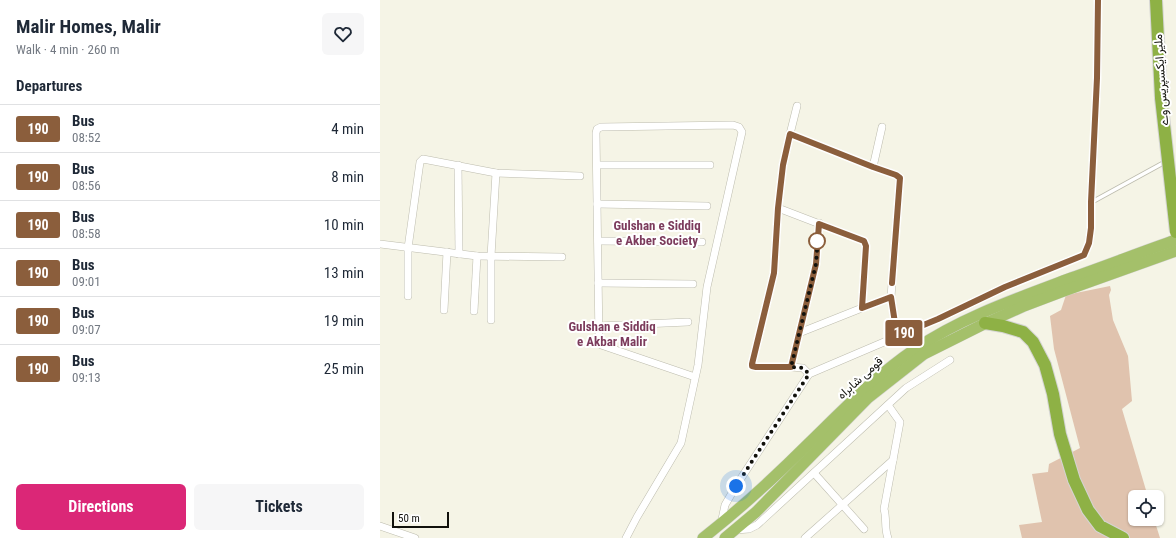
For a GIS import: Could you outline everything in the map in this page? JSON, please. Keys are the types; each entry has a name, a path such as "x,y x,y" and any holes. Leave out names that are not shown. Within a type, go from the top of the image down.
{"highway":[{"name":"ملیر ایکسپریس وے","path":"1156,0 1161,98 1176,232"},
{"name":"قومی شاہراہ","path":"725,538 756,512 868,398 924,354 1058,288 1176,240"},
{"name":"قومی شاہراہ","path":"703,538 734,514 785,467 869,385 915,349 977,315 1014,300 1058,288 1176,251"},
{"path":"985,323 1003,326 1023,332 1033,342 1045,365 1053,394 1060,434 1074,480 1088,510 1100,526 1123,538"}],"street":[{"path":"721,524 725,505 729,498 809,374 938,319 1005,287 1084,255 1089,243 1091,228 1097,78 1098,0"},
{"path":"797,106 783,165 778,208 774,273 752,366 803,368 809,374"},
{"path":"626,538 681,443 698,365 707,287 742,132 739,127 733,125 601,127 597,129 596,133 599,341 601,345 695,377"},
{"path":"873,167 882,127"},
{"path":"790,134 896,175 900,178 891,297 897,336"},
{"path":"408,296 408,248 420,160 423,159 496,173 580,176"},
{"path":"597,165 710,164"},
{"path":"458,166 459,254"},
{"path":"490,320 491,256 496,173"},
{"path":"597,204 707,206"},
{"path":"778,208 864,241 866,246 862,308"},
{"path":"791,367 816,264 819,224"},
{"path":"598,241 702,242"},
{"path":"380,244 477,256 562,257"},
{"path":"444,310 447,252"},
{"path":"474,311 477,256"},
{"path":"598,283 693,284"},
{"path":"799,333 891,297"},
{"path":"599,326 688,322"},
{"path":"734,530 749,529 757,525 906,388 950,360"},
{"path":"888,405 900,422 884,509 886,515 885,532 888,538"},
{"path":"805,538 894,459"},
{"path":"814,473 864,529"},
{"path":"380,526 415,538"}],"lane":[{"path":"1091,202 1170,159"}],"shaded area":[{"path":"1110,286 1111,290 1109,295 1113,320 1128,356 1132,401 1122,409 1146,490 1128,490 1128,526 1156,526 1160,538 1022,538 1019,525 1042,522 1032,474 1048,472 1049,464 1080,448 1054,349 1050,316 1061,310 1066,295"}],"bus line":[{"name":"190","path":"892,283 900,178 896,175 790,134 783,165 778,208 774,273 752,364 752,366 756,367 791,367 816,264 819,224 864,241 866,246 862,308 891,297 897,336 938,319 1005,287 1084,255 1089,243 1091,228 1097,78 1098,0"}],"district":[{"name":"Gulshan e Siddiq e Akber Society","path":"657,232"},
{"name":"Gulshan e Siddiq e Akbar Malir","path":"612,334"}],"route":[{"path":"736,486 809,374 803,368 791,367 816,264 818,237 817,241"}]}
